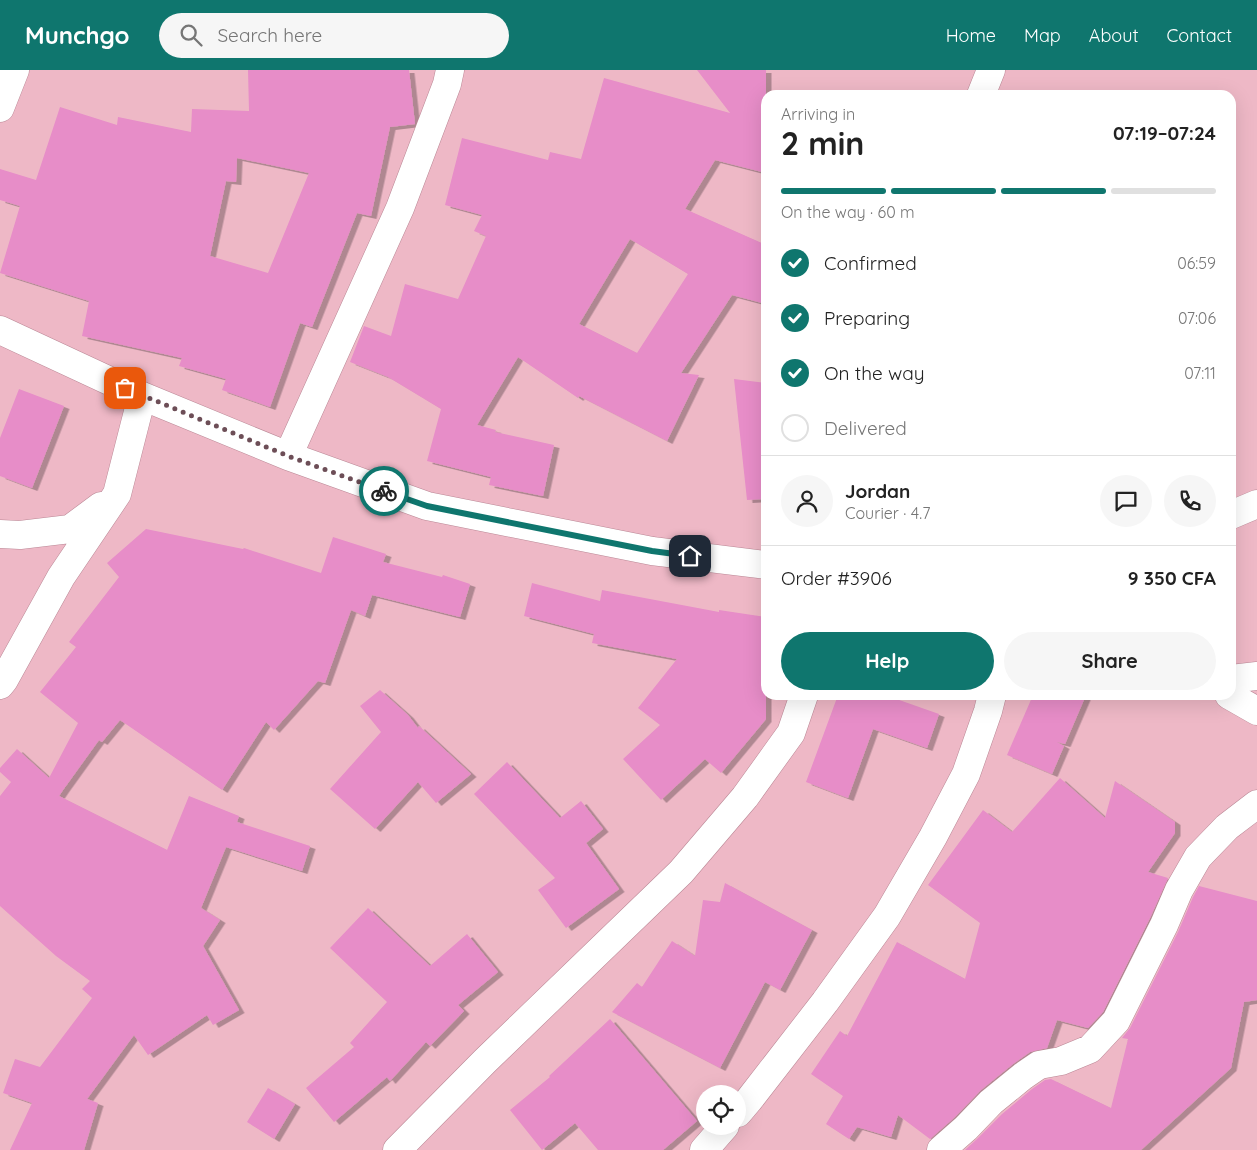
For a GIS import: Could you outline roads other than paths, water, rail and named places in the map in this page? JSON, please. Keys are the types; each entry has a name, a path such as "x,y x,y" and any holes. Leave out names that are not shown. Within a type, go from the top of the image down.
{"street":[{"path":"0,108 15,70"},
{"path":"288,456 400,208 447,84 450,70"},
{"path":"983,90 991,70"},
{"path":"0,330 142,396 288,456 427,506 652,551 761,565"},
{"path":"0,685 61,577 117,494 142,396"},
{"path":"0,534 20,535 70,529 117,494"},
{"path":"1236,513 1257,504"},
{"path":"1236,678 1257,676"},
{"path":"1236,699 1257,711"},
{"path":"397,1150 484,1061 681,872 745,797 792,733 802,700"},
{"path":"746,1104 825,1002 887,916 933,837 966,774 991,700"},
{"path":"940,1150 966,1128 991,1102 1023,1076 1039,1065 1062,1061 1090,1049 1116,1021 1164,925 1179,890 1198,857 1227,827 1257,804"},
{"path":"704,1150 717,1135"}]}
